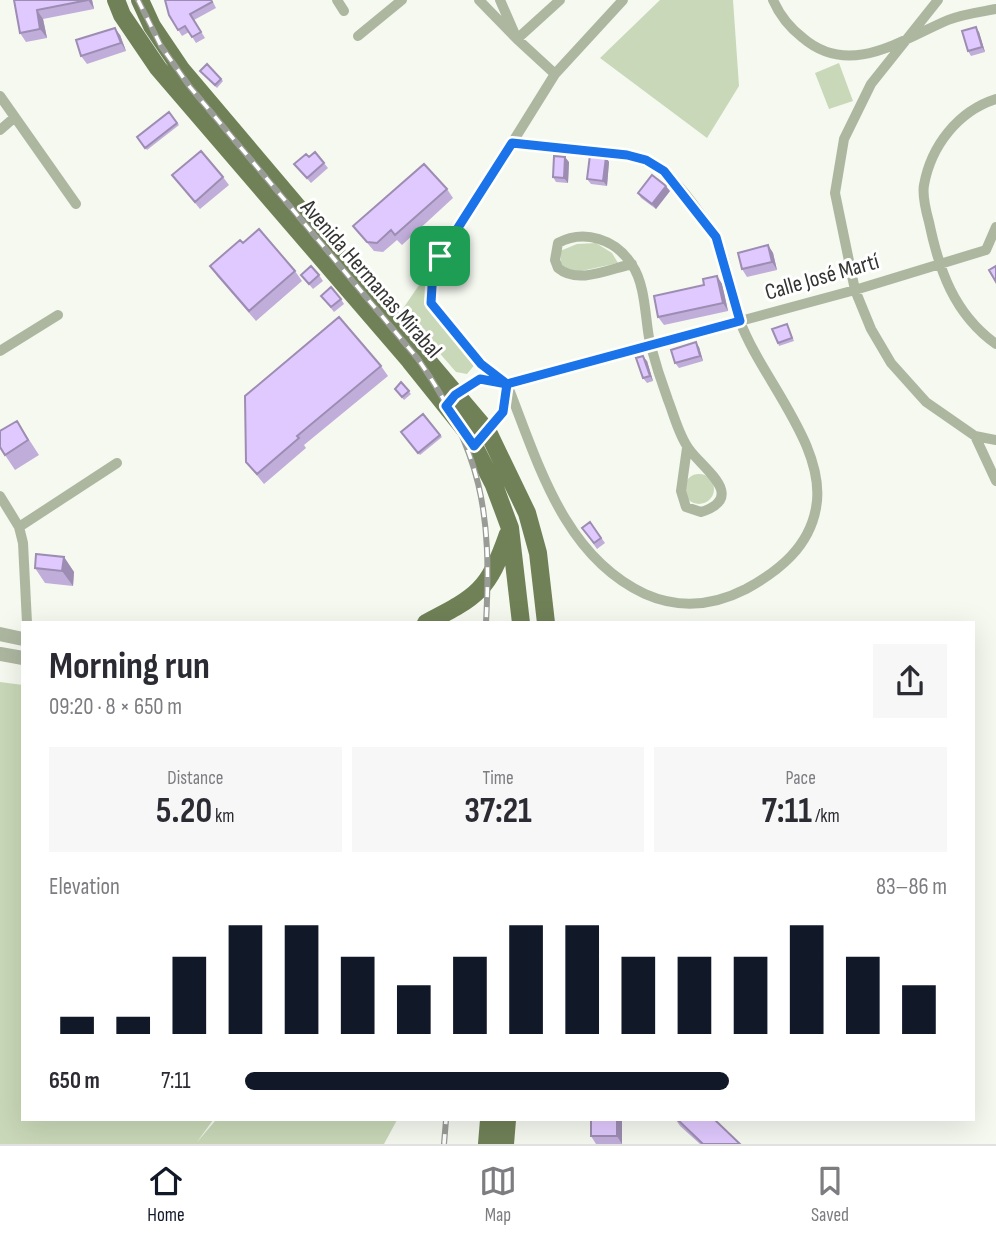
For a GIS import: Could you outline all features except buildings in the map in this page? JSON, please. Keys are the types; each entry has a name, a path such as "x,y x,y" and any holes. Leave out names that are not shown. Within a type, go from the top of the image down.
{"main road":[{"name":"Avenida Hermanas Mirabal","path":"116,0 122,15 158,68 451,401 488,432 527,513 538,553 545,621"},
{"name":"Avenida Hermanas Mirabal","path":"140,0 152,26 181,69 451,401 510,527 521,621"},
{"path":"430,621 456,607 491,579 510,527"},
{"path":"487,1144 489,1121"},
{"path":"505,1144 506,1121"}],"street":[{"path":"337,0 344,11"},
{"path":"358,36 402,0"},
{"path":"479,0 516,39 555,74"},
{"path":"500,0 516,39"},
{"path":"516,39 560,0"},
{"path":"512,143 627,155 646,160 664,171 716,237 740,321 803,441 818,481 816,509 796,551 783,566 729,597 704,603 666,603 638,590 590,555 545,480 507,384 481,364 431,303 430,288 440,256 555,74 623,0"},
{"path":"774,0 779,13 795,32 813,47 835,55 861,57 886,50 952,19 996,9"},
{"path":"938,0 872,84 844,139 835,193 855,290 871,329 891,363 926,402 975,436 996,440"},
{"path":"0,96 76,204"},
{"path":"996,99 964,115 938,144 923,187 938,265 959,308 976,330 996,344"},
{"path":"0,130 15,117"},
{"path":"991,252 996,227"},
{"path":"632,264 576,277 566,275 558,268 555,251 558,243 569,237 597,237 632,264 661,382 687,448 716,477 721,490 717,503 701,512 686,507 681,491 687,448"},
{"name":"Calle José Martí","path":"451,401 480,379 507,384 991,252"},
{"path":"0,351 58,315"},
{"path":"474,446 503,412 507,384"},
{"path":"975,436 996,481"},
{"path":"19,527 117,463"},
{"path":"0,496 19,527 24,559 27,621"},
{"path":"0,634 21,639"},
{"path":"0,654 21,658"}],"green space":[{"path":"660,0 733,0 739,86 707,138 600,58"},
{"path":"839,63 853,101 829,109 815,73"},
{"path":"596,243 612,253 618,263 572,273 561,264 560,251 577,244"},
{"path":"430,269 428,297 476,363 467,374 456,372 402,310"},
{"path":"699,474 710,478 714,489 710,500 699,504 688,500 684,489 688,478"},
{"path":"0,682 21,685 21,1121 212,1121 197,1142 215,1121 396,1121 384,1144 0,1144"}],"railway":[{"path":"138,0 161,46 190,87 418,359 440,392 469,454 478,484 487,548 486,621"},
{"path":"444,1144 446,1121"}],"route":[{"path":"440,256 433,270 431,303 481,364 507,384 503,412 474,446 467,432 446,406 455,395 480,379 507,384 740,321 716,237 664,171 646,160 627,155 512,143 440,256"}]}
